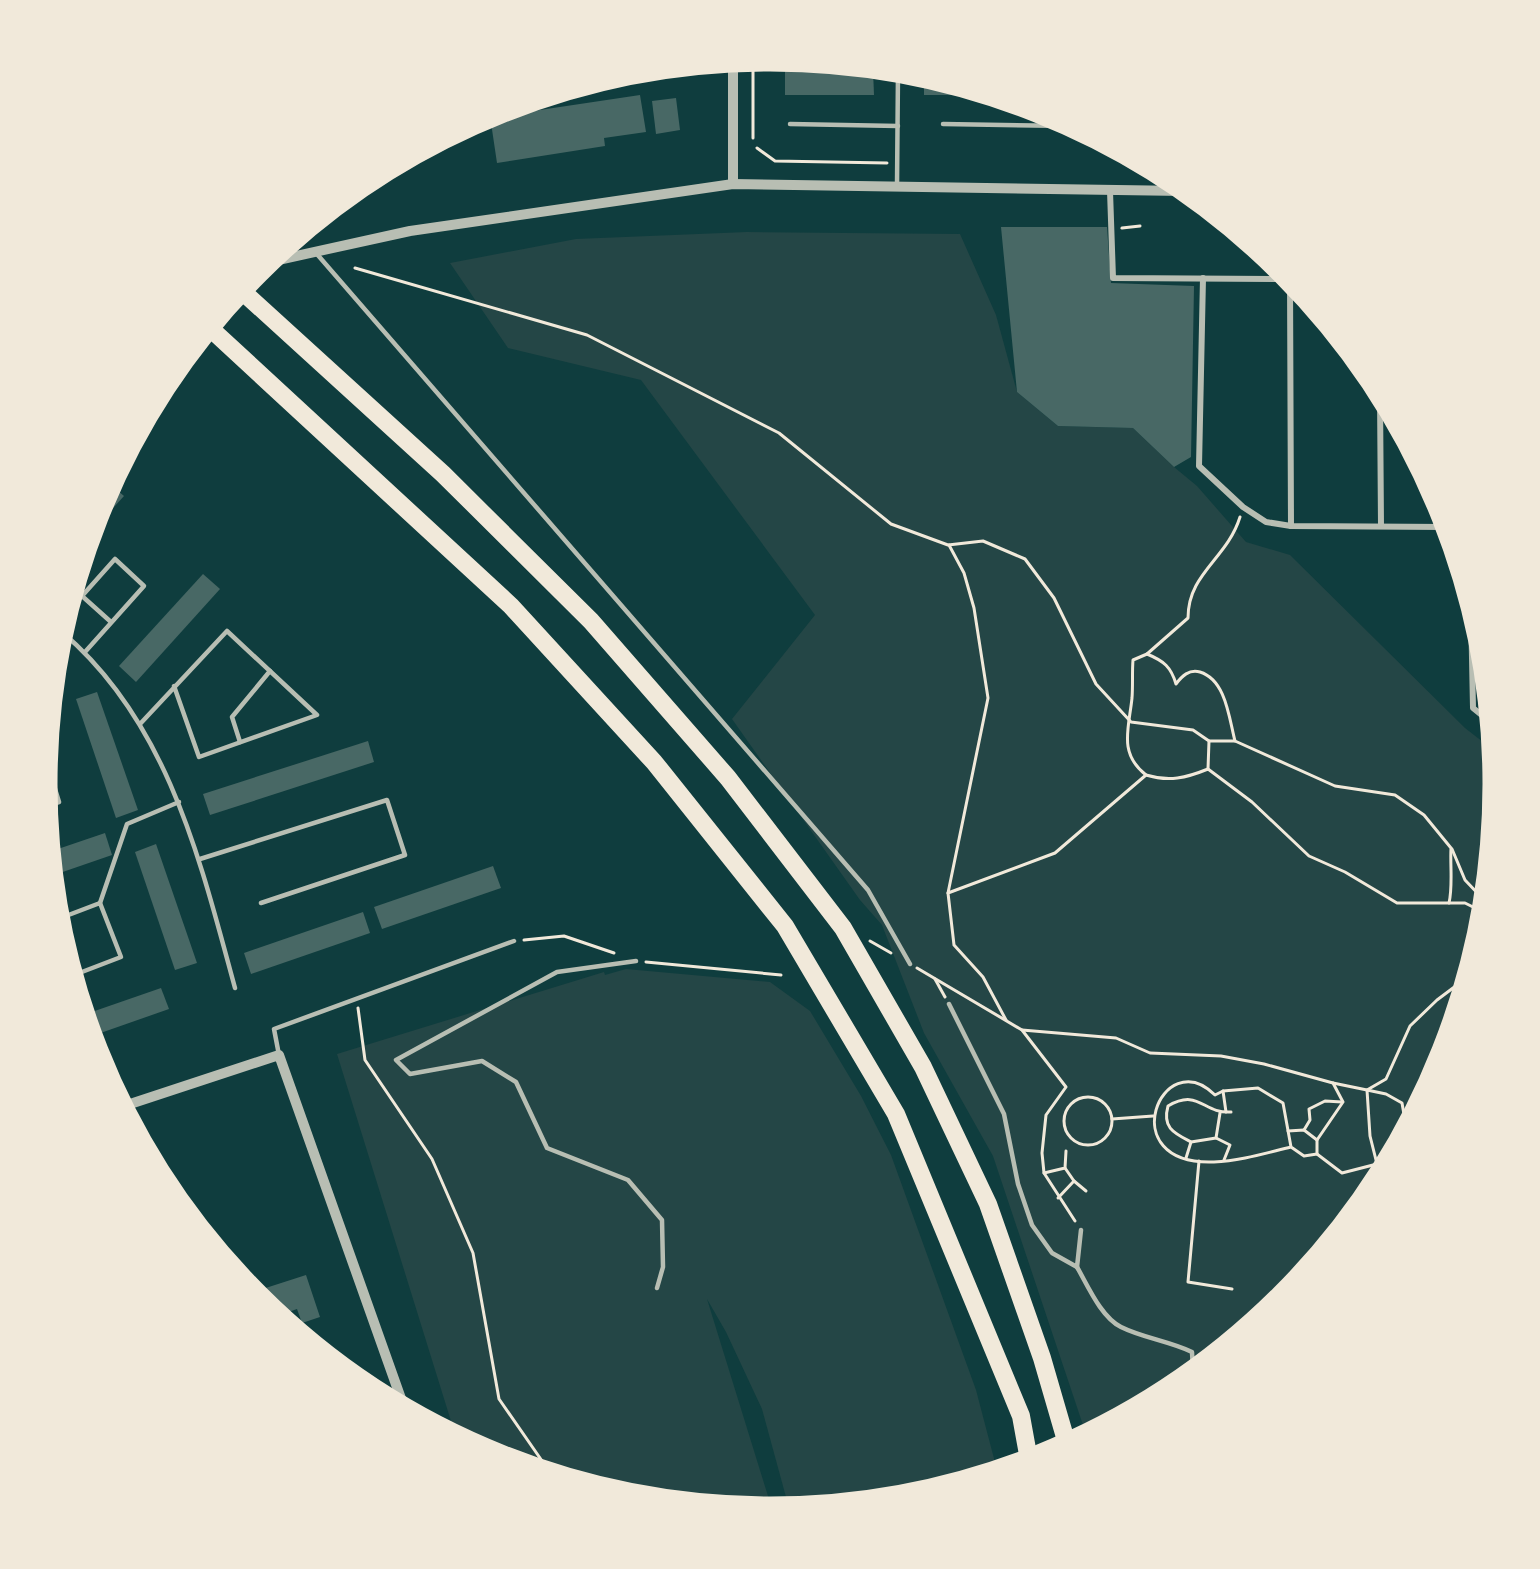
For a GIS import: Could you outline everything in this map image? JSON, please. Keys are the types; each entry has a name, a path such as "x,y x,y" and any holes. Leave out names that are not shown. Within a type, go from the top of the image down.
{"highway":[{"path":"248,297 443,474 591,621 728,778 843,928 923,1067 988,1204 1042,1358 1064,1435"},
{"path":"216,334 511,606 654,762 785,926 896,1114 1021,1416 1027,1451"}],"street":[{"path":"733,72 733,184"},
{"path":"288,257 410,231 733,184 1168,191"},
{"path":"1110,191 1113,278 1276,280"},
{"path":"1203,278 1199,466 1244,507 1266,522 1291,526 1436,527"},
{"path":"1289,294 1291,526"},
{"path":"1380,413 1381,526"},
{"path":"1472,651 1473,708 1480,714"},
{"path":"131,1104 279,1055 400,1395"}],"lane":[{"path":"897,188 898,82"},
{"path":"790,124 898,126"},
{"path":"943,124 1045,125"},
{"path":"315,251 868,890 910,964"},
{"path":"85,652 144,586 115,559 82,596 111,622"},
{"path":"140,724 174,686 227,631 317,715 199,757 174,686"},
{"path":"70,639 85,652 140,724 179,802 200,859 235,988"},
{"path":"240,742 232,717 270,671"},
{"path":"200,859 387,800 405,855 261,903"},
{"path":"81,972 121,957 100,903 127,824 179,802"},
{"path":"68,915 100,903"},
{"path":"279,1055 274,1029 514,941"},
{"path":"636,961 557,972 396,1060 410,1074 482,1061 516,1082 547,1148 628,1180 662,1220 663,1267 657,1288"},
{"path":"949,1004 1004,1114 1018,1184 1032,1225 1052,1254 1077,1267 1104,1311 1120,1327 1172,1342 1192,1352 1192,1360"},
{"path":"1077,1267 1081,1230"}],"path":[{"path":"753,71 753,138"},
{"path":"757,148 775,161 897,164"},
{"path":"355,268 587,335 779,433 891,524 948,545 984,541 1025,559 1054,598 1096,684 1131,722 1194,730 1209,741 1235,741 1335,786 1395,795 1424,815 1451,848 1466,880 1476,891"},
{"path":"1208,769 1183,779 1160,779 1146,775 1133,765 1126,746 1131,722 1128,714 1132,698 1133,660 1137,656 1148,654 1188,618 1188,603 1194,585 1225,550 1244,507"},
{"path":"948,545 964,573 974,608 988,698 948,893 954,945 983,977 1006,1020"},
{"path":"1148,654 1163,661 1172,670 1176,684 1183,675 1195,671 1210,676 1222,693 1235,741"},
{"path":"1208,769 1209,741"},
{"path":"1208,769 1252,802 1309,856 1345,872 1397,903 1465,903 1474,907"},
{"path":"948,893 1055,853 1146,775"},
{"path":"1449,903 1452,891 1449,874 1451,848"},
{"path":"514,941 564,936 636,961 782,975"},
{"path":"866,938 1022,1030 1066,1087 1046,1115 1042,1153 1044,1173 1058,1198 1081,1230"},
{"path":"935,979 949,1004"},
{"path":"1367,1090 1386,1079 1410,1026 1455,987"},
{"path":"357,999 364,1060 432,1159 473,1252 499,1399 542,1462"},
{"path":"1022,1030 1116,1038 1150,1053 1221,1056 1264,1064 1333,1083 1386,1094 1402,1103 1404,1114"},
{"path":"1291,1147 1224,1161 1199,1161 1186,1158 1166,1148 1154,1128 1153,1116 1157,1101 1172,1087 1190,1082 1207,1087 1215,1095 1223,1091 1258,1088 1283,1102 1291,1147 1304,1156 1317,1154 1342,1173 1374,1165"},
{"path":"1333,1083 1343,1102"},
{"path":"1367,1090 1370,1136 1376,1162"},
{"path":"1223,1091 1226,1112"},
{"path":"1086,1097 1101,1100 1107,1105 1112,1119 1108,1135 1095,1144 1087,1145 1072,1140 1064,1126 1067,1110 1071,1104 1086,1097"},
{"path":"1224,1161 1230,1145 1216,1138 1191,1142 1170,1131 1165,1118 1168,1106 1180,1099 1200,1101 1220,1113 1231,1112"},
{"path":"1304,1130 1310,1120 1309,1109 1325,1101 1343,1102"},
{"path":"1317,1154 1317,1140 1343,1102"},
{"path":"1216,1138 1220,1113"},
{"path":"1112,1119 1153,1116"},
{"path":"1288,1131 1304,1130 1317,1140"},
{"path":"1186,1158 1191,1142"},
{"path":"1066,1151 1065,1168 1074,1181 1086,1191"},
{"path":"1199,1161 1188,1282 1232,1289"},
{"path":"1044,1173 1065,1168"},
{"path":"1058,1198 1074,1181"}],"shaded area":[{"path":"747,232 960,234 996,315 1017,392 1058,426 1133,428 1197,486 1246,542 1290,555 1465,728 1483,742 1483,831 1471,924 1447,1014 1411,1101 1389,1142 1337,1219 1307,1256 1241,1322 1167,1379 1083,1426 993,1156 924,1033 882,925 860,900 732,719 815,615 641,380 508,348 450,263 576,239"},
{"path":"626,969 770,982 810,1011 861,1096 891,1155 976,1390 995,1463 955,1475 863,1493 786,1498 762,1409 726,1332 707,1299 769,1499 677,1493 585,1475 497,1445 452,1424 337,1054 604,972 605,975"}],"building":[{"path":"785,71 873,78 874,95 785,95"},
{"path":"924,87 958,95 924,95"},
{"path":"640,95 646,132 604,138 605,146 497,163 492,127 531,111"},
{"path":"676,98 680,130 656,134 652,101"},
{"path":"1001,227 1107,227 1111,283 1194,286 1191,457 1174,467 1133,428 1058,426 1017,392"},
{"path":"119,492 124,496 110,512"},
{"path":"203,574 220,589 136,682 119,666"},
{"path":"97,692 138,810 116,818 76,699"},
{"path":"368,741 374,762 210,815 203,794"},
{"path":"105,833 112,855 61,872 59,849"},
{"path":"156,844 197,963 175,970 135,852"},
{"path":"493,866 501,888 382,929 374,907"},
{"path":"363,912 370,933 251,974 244,953"},
{"path":"161,988 169,1009 100,1033 92,1012"},
{"path":"306,1275 320,1317 302,1323 297,1309 288,1312 264,1289"}]}
